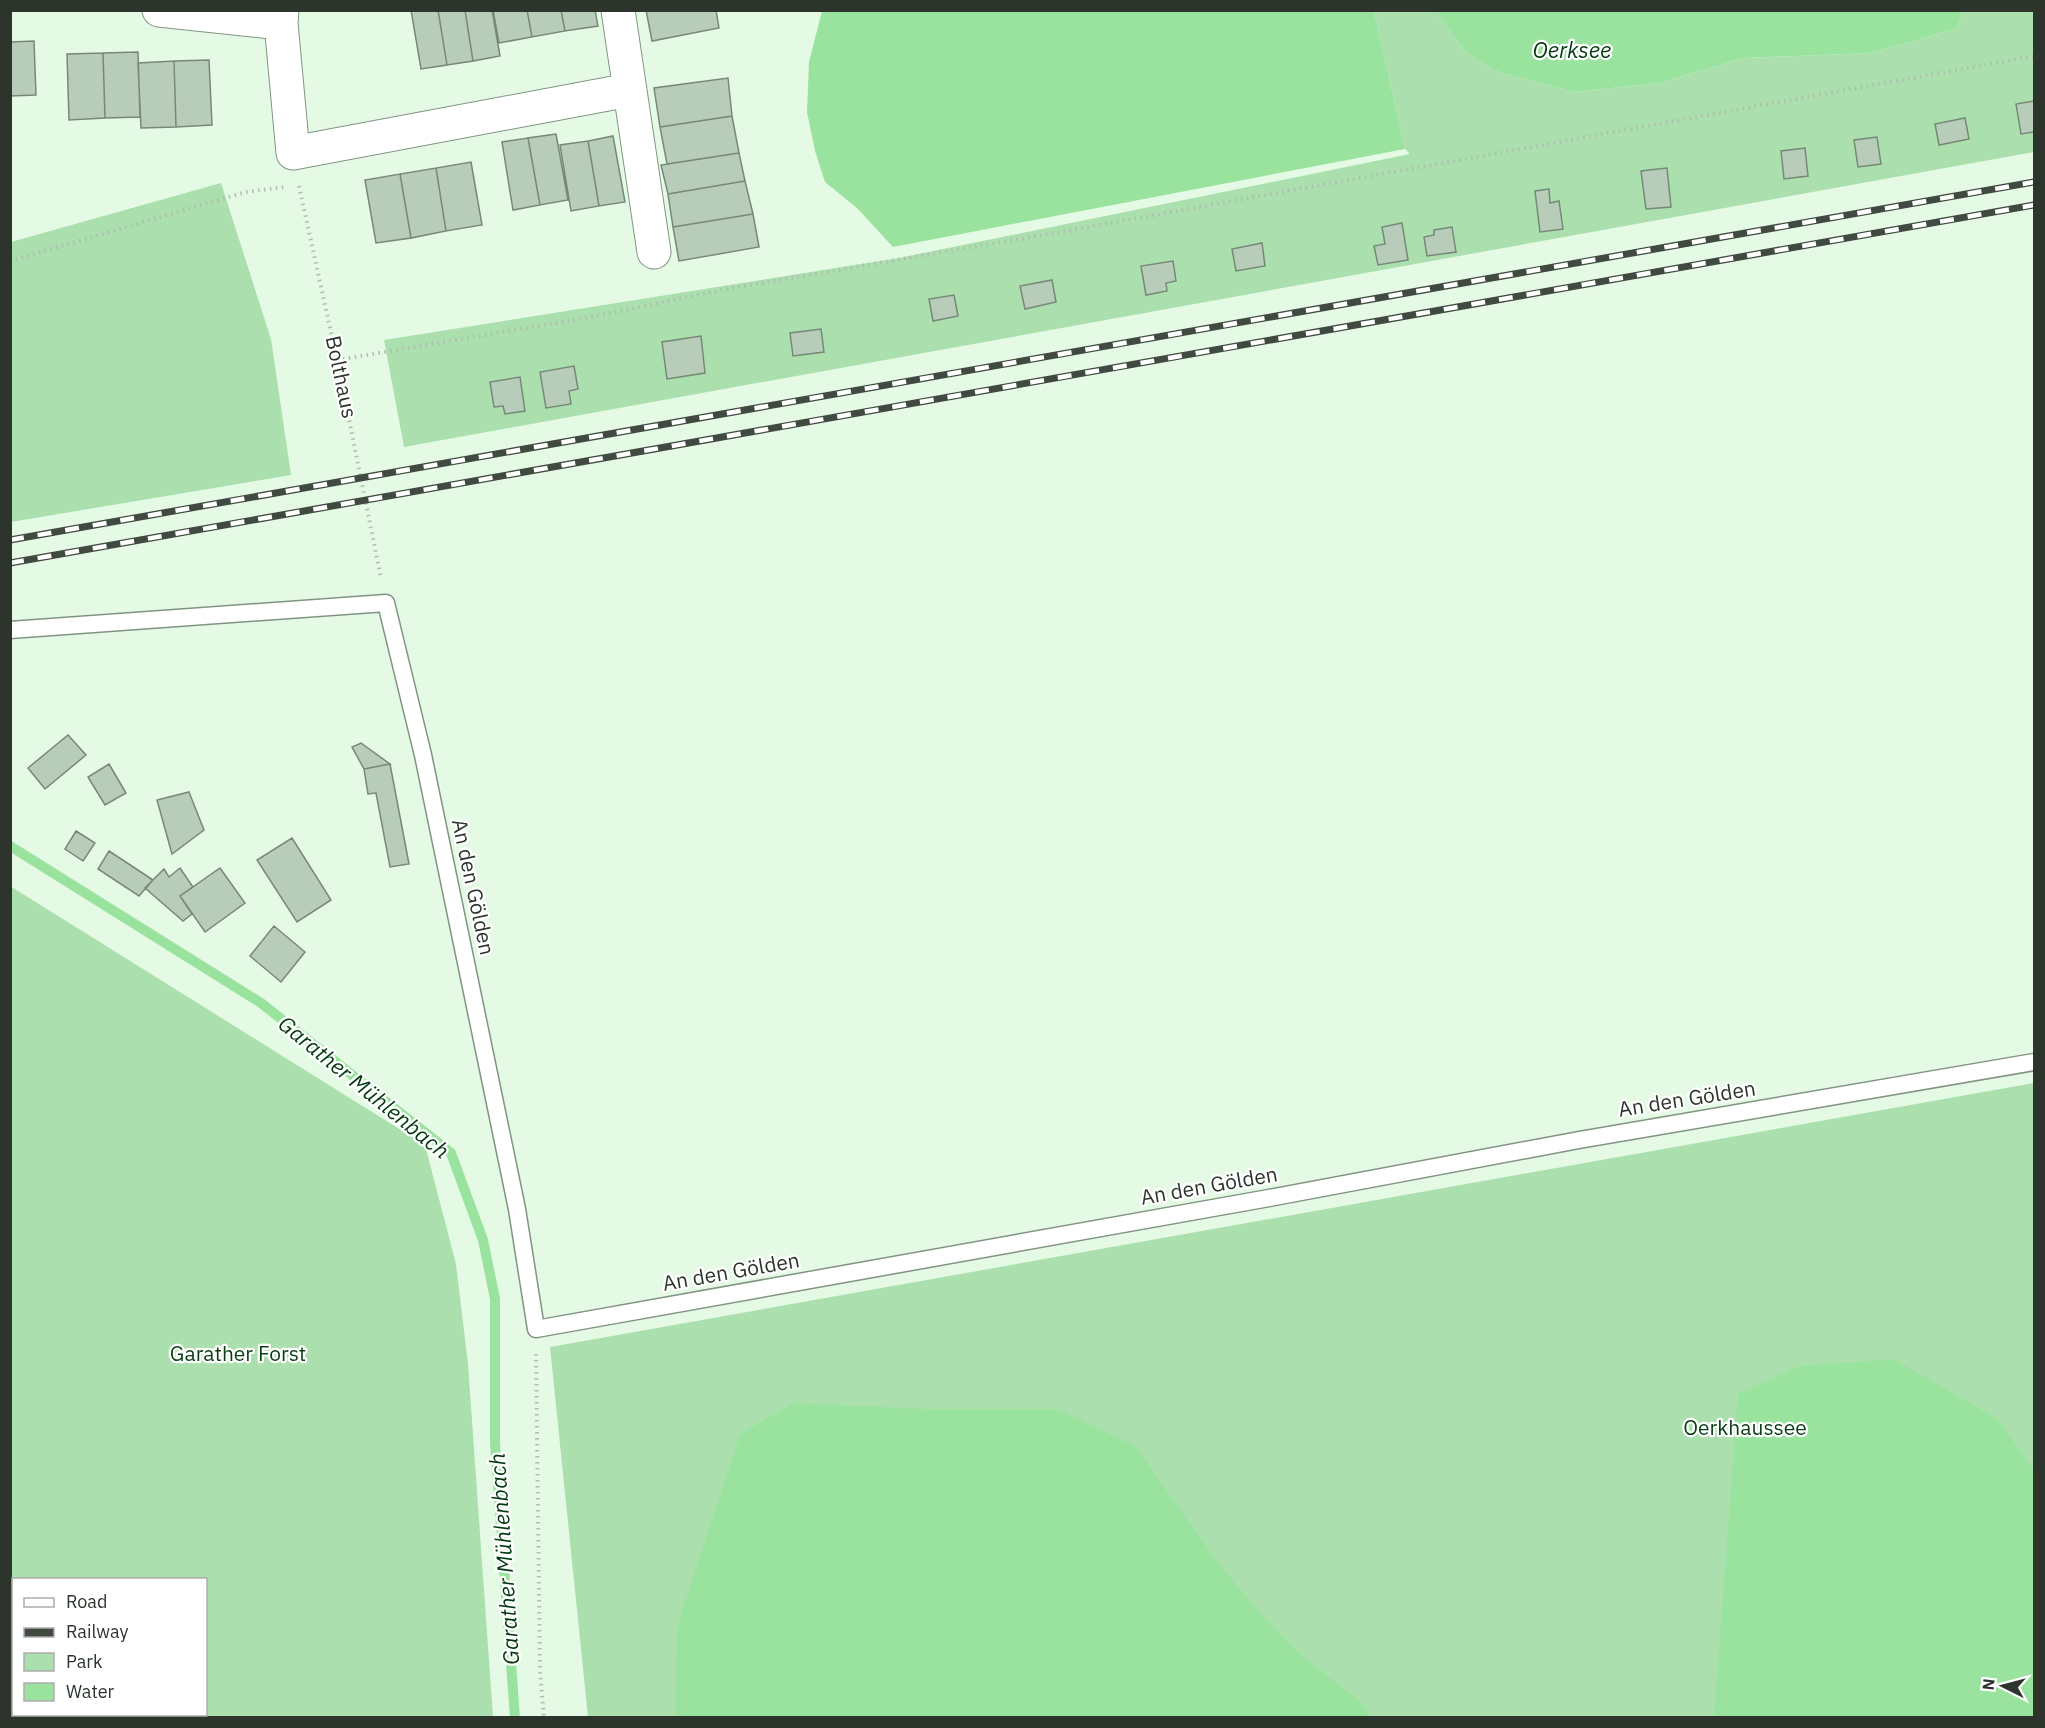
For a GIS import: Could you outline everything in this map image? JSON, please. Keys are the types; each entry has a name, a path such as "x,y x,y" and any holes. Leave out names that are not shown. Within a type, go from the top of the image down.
{"street":[{"path":"159,10 281,17 293,153 629,90"},
{"path":"618,10 654,252"}],"lane":[{"path":"10,630 386,603"},
{"name":"An den Gölden","path":"386,603 423,755 517,1209 536,1329 1258,1200 1579,1140 2034,1062"}],"path":[{"path":"338,360 579,319 721,290 1072,231 2034,56"},
{"name":"Bolthaus","path":"293,153 338,360 386,603"},
{"path":"10,261 246,192 299,186"},
{"path":"536,1329 540,1670 544,1718"}],"green space":[{"path":"1374,11 1435,11 1466,52 1496,71 1574,92 1659,83 1743,58 1871,53 1958,28 1962,11 2034,11 2034,152 404,447 384,340 899,258 1410,154 1405,149"},
{"path":"221,183 271,339 291,475 11,522 11,242"},
{"name":"Garather Forst","path":"10,886 425,1145 456,1264 468,1364 493,1717 11,1717"},
{"name":"Oerkhaussee","path":"2034,1083 2034,1717 588,1717 550,1347"}],"water":[{"path":"822,11 1374,11 1405,149 893,247 857,208 825,182 815,151 807,112 809,62"},
{"name":"Oerksee","path":"1435,11 1962,11 1958,28 1871,53 1743,58 1659,83 1574,92 1496,71 1466,52"},
{"name":"Oerkhaussee","path":"1894,1359 1999,1420 2034,1471 2034,1717 1714,1717 1738,1394 1799,1366"},
{"path":"794,1403 925,1409 1057,1409 1135,1446 1216,1560 1261,1614 1303,1657 1361,1702 1371,1717 676,1717 677,1627 740,1434"}],"building":[{"path":"411,10 438,10 447,65 421,69"},
{"path":"438,10 465,10 473,61 447,65"},
{"path":"465,10 492,10 500,56 473,61"},
{"path":"493,10 527,10 532,37 499,43"},
{"path":"527,10 561,10 565,31 532,37"},
{"path":"561,10 595,10 598,26 565,31"},
{"path":"646,10 716,10 719,28 652,41"},
{"path":"34,41 36,95 10,96 10,42"},
{"path":"138,52 140,117 105,118 103,53"},
{"path":"103,53 105,118 69,120 67,54"},
{"path":"209,60 212,125 176,127 174,61"},
{"path":"174,61 176,127 141,128 138,63"},
{"path":"728,78 732,116 660,127 654,88"},
{"path":"2034,101 2034,132 2021,134 2016,104"},
{"path":"732,116 739,153 667,164 660,127"},
{"path":"1965,118 1969,139 1939,145 1935,124"},
{"path":"556,134 568,200 540,205 528,138"},
{"path":"613,136 625,202 599,206 588,141"},
{"path":"1877,137 1881,164 1858,167 1854,140"},
{"path":"528,138 540,205 513,210 502,142"},
{"path":"588,141 599,206 571,211 560,145"},
{"path":"1805,148 1808,176 1784,179 1781,151"},
{"path":"739,153 745,181 668,194 661,165"},
{"path":"471,162 482,225 446,231 436,168"},
{"path":"436,168 446,231 411,238 400,174"},
{"path":"1667,168 1671,207 1646,209 1641,171"},
{"path":"400,174 411,238 376,243 365,180"},
{"path":"745,181 753,214 673,227 668,194"},
{"path":"1549,189 1550,203 1559,201 1563,229 1540,232 1535,191"},
{"path":"753,214 759,247 679,261 673,227"},
{"path":"1402,223 1408,260 1378,265 1374,246 1385,244 1382,227"},
{"path":"1452,227 1456,252 1427,256 1424,237 1434,235 1434,230"},
{"path":"1262,243 1265,266 1236,271 1232,249"},
{"path":"1173,261 1176,281 1166,283 1167,291 1146,295 1141,266"},
{"path":"1052,280 1056,302 1025,309 1020,286"},
{"path":"954,295 958,316 933,321 929,299"},
{"path":"821,329 824,352 793,356 790,333"},
{"path":"701,336 705,373 667,379 662,342"},
{"path":"574,366 578,389 569,391 571,404 546,408 540,372"},
{"path":"520,377 525,411 505,414 503,406 494,407 490,382"},
{"path":"68,735 86,755 45,789 28,768"},
{"path":"361,743 390,764 364,769 352,747"},
{"path":"109,764 126,793 105,805 88,777"},
{"path":"390,764 409,864 390,867 376,793 368,794 364,769"},
{"path":"189,792 204,830 172,854 157,800"},
{"path":"76,831 95,843 83,861 65,849"},
{"path":"292,838 331,900 297,922 257,860"},
{"path":"109,851 153,880 139,896 98,869"},
{"path":"180,868 193,887 180,896 192,914 183,921 145,888 164,869 169,877"},
{"path":"220,868 245,903 205,932 180,896"},
{"path":"274,926 305,952 281,982 250,956"}],"waterway":[{"name":"Garather Mühlenbach","path":"10,846 261,1003 451,1153 483,1240 495,1299 495,1443 515,1718"}],"railway":[{"path":"10,540 2034,182"},
{"path":"10,563 2034,205"}]}
